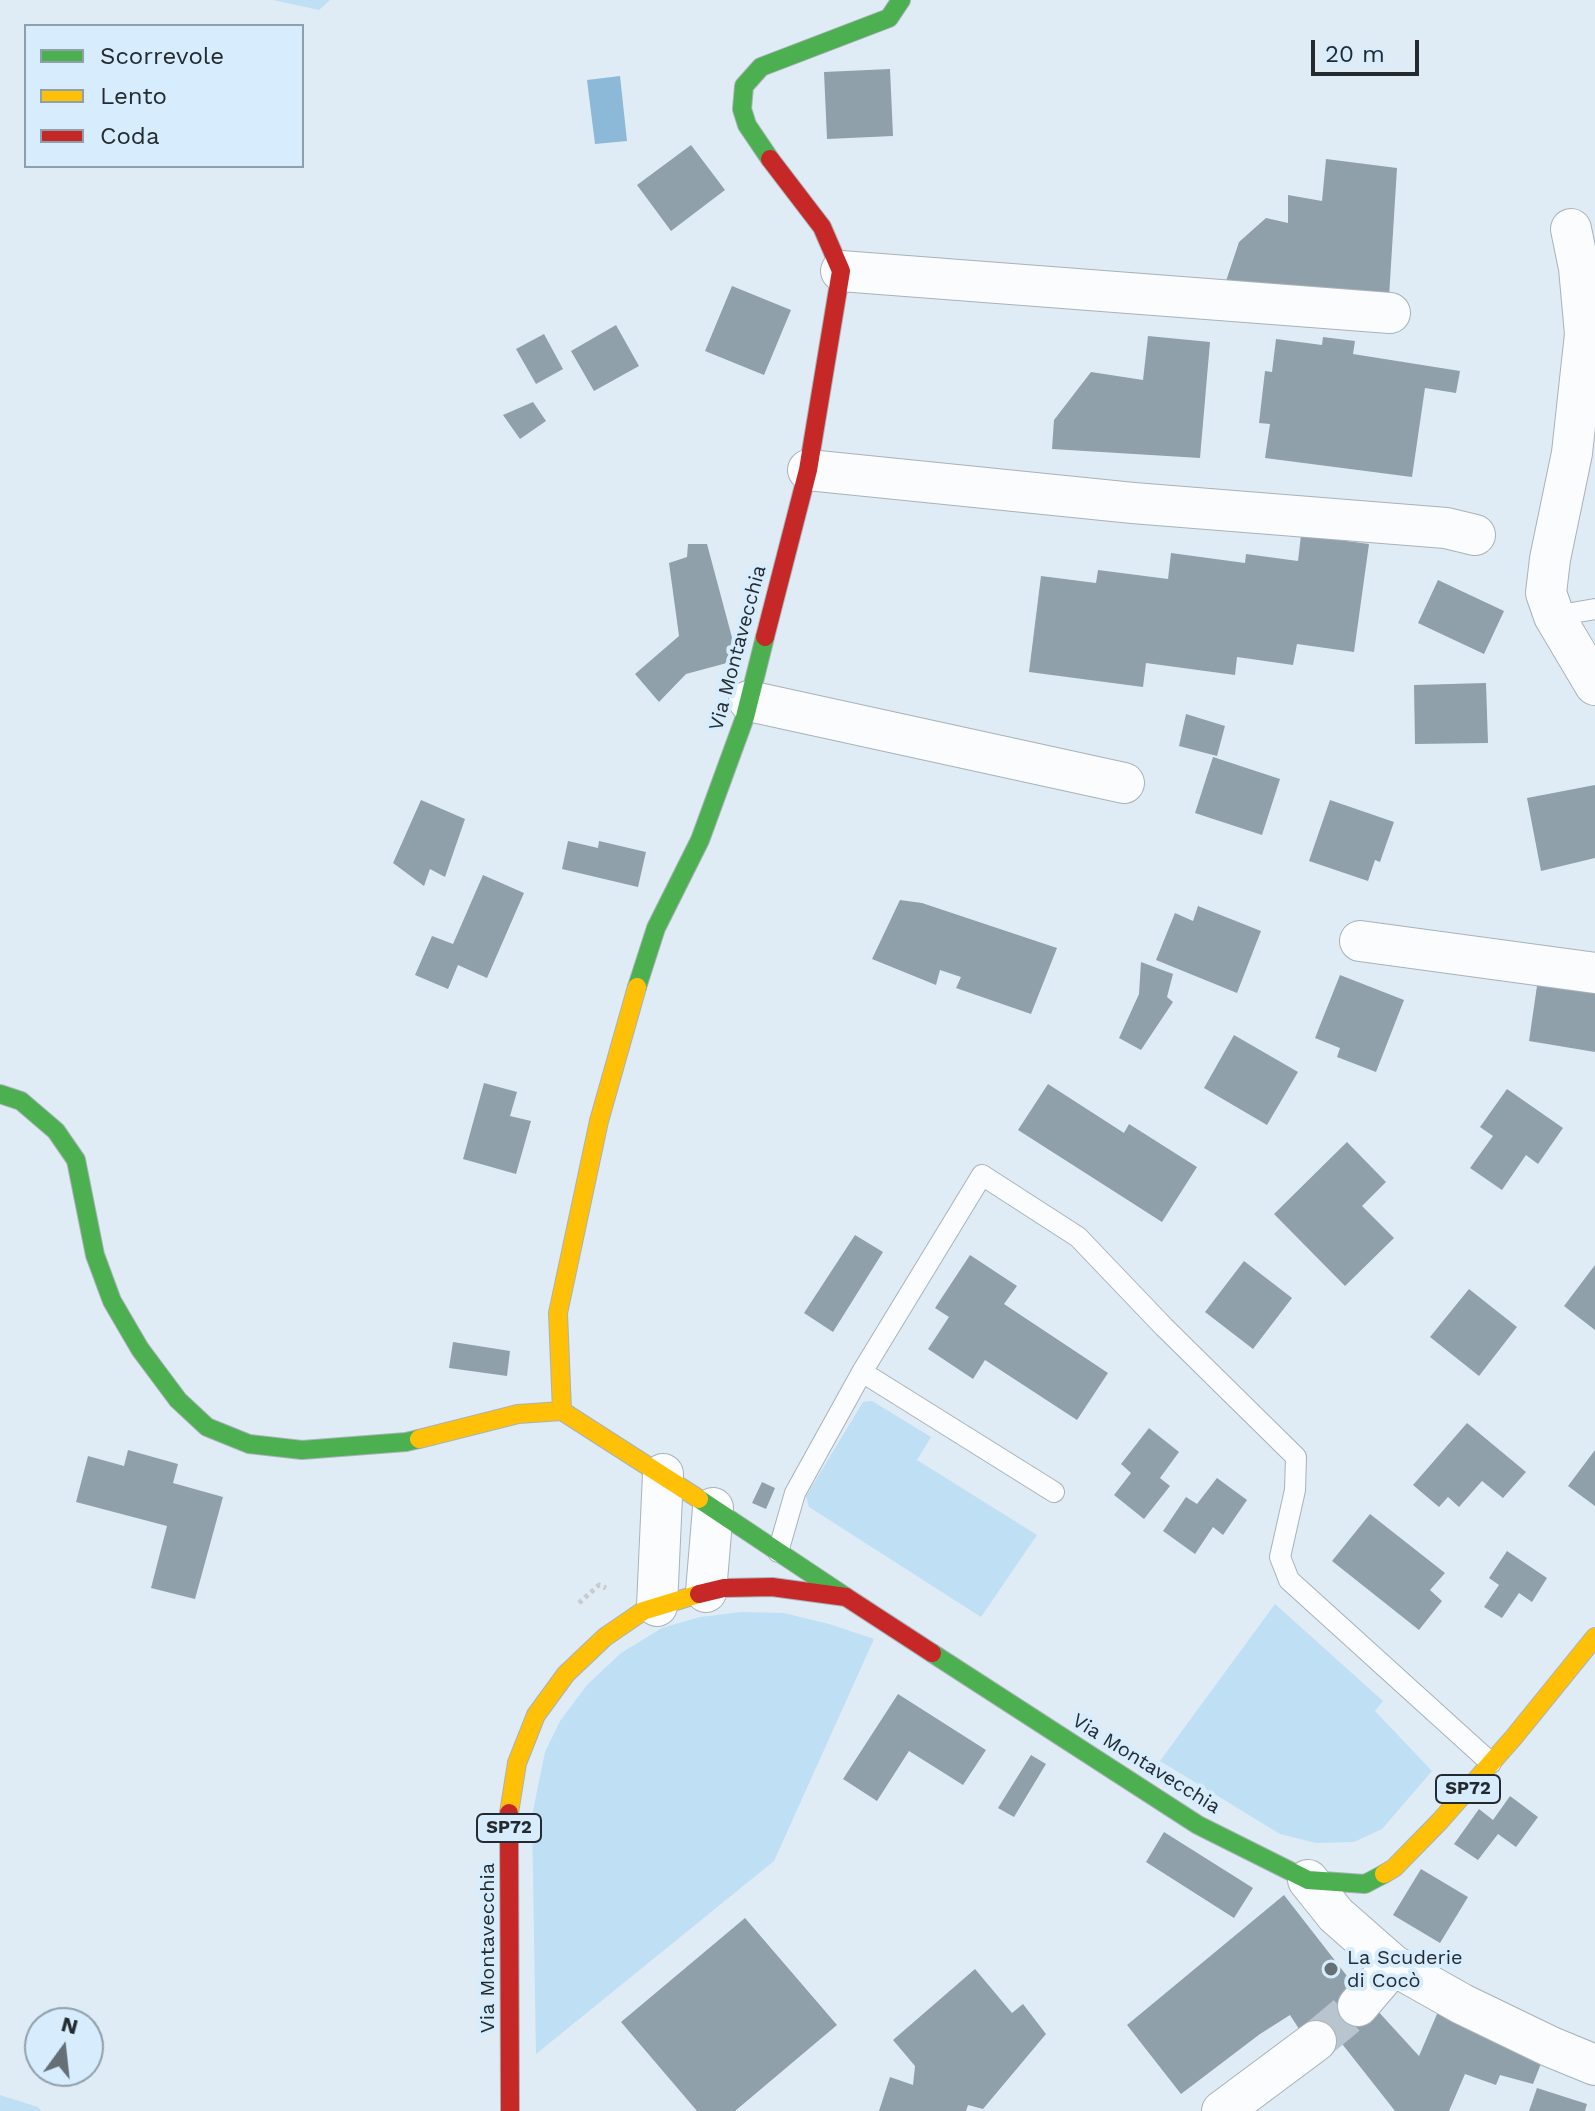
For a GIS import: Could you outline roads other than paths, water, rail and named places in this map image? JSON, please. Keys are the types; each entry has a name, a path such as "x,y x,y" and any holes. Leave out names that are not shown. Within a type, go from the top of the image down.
{"street":[{"path":"901,0 889,18 761,67 744,86 742,109 747,125 782,177 822,227 841,271 1390,313"},
{"path":"1571,229 1579,268 1585,334 1572,453 1546,593 1554,616 1595,685"},
{"name":"Via Montavecchia","path":"841,271 808,470 749,701 700,840 656,928 623,1029 599,1121 558,1313 562,1411 1198,1825 1308,1880"},
{"path":"808,470 1133,503 1446,528 1475,535"},
{"path":"749,701 1124,783"},
{"path":"1360,941 1595,973"},
{"path":"0,1094 21,1101 56,1131 76,1160 95,1255 112,1301 140,1349 178,1400 207,1427 249,1444 302,1450 406,1442 518,1414 562,1411"},
{"path":"657,1606 663,1474"},
{"path":"706,1592 713,1508"},
{"name":"Via Montavecchia","path":"510,2111 509,1806 517,1763 536,1715 566,1674 605,1637 643,1611 724,1588 772,1587 846,1597"},
{"name":"SP72","path":"1308,1880 1365,1884 1394,1868 1491,1763 1595,1637"},
{"path":"1308,1880 1336,1915 1393,1965 1462,2004 1595,2065"},
{"path":"1358,2006 1393,1965"},
{"path":"1222,2111 1316,2041"}],"lane":[{"path":"1554,616 1595,609"},
{"path":"778,1552 795,1493 862,1372 982,1175 1078,1237 1296,1457 1295,1490 1280,1557 1289,1580 1491,1763"},
{"path":"862,1372 1054,1492"}],"tunnel":[{"path":"1316,2041 1358,2006"}],"place":[{"name":"La Scuderie di Cocò","path":"1331,1969"}]}
